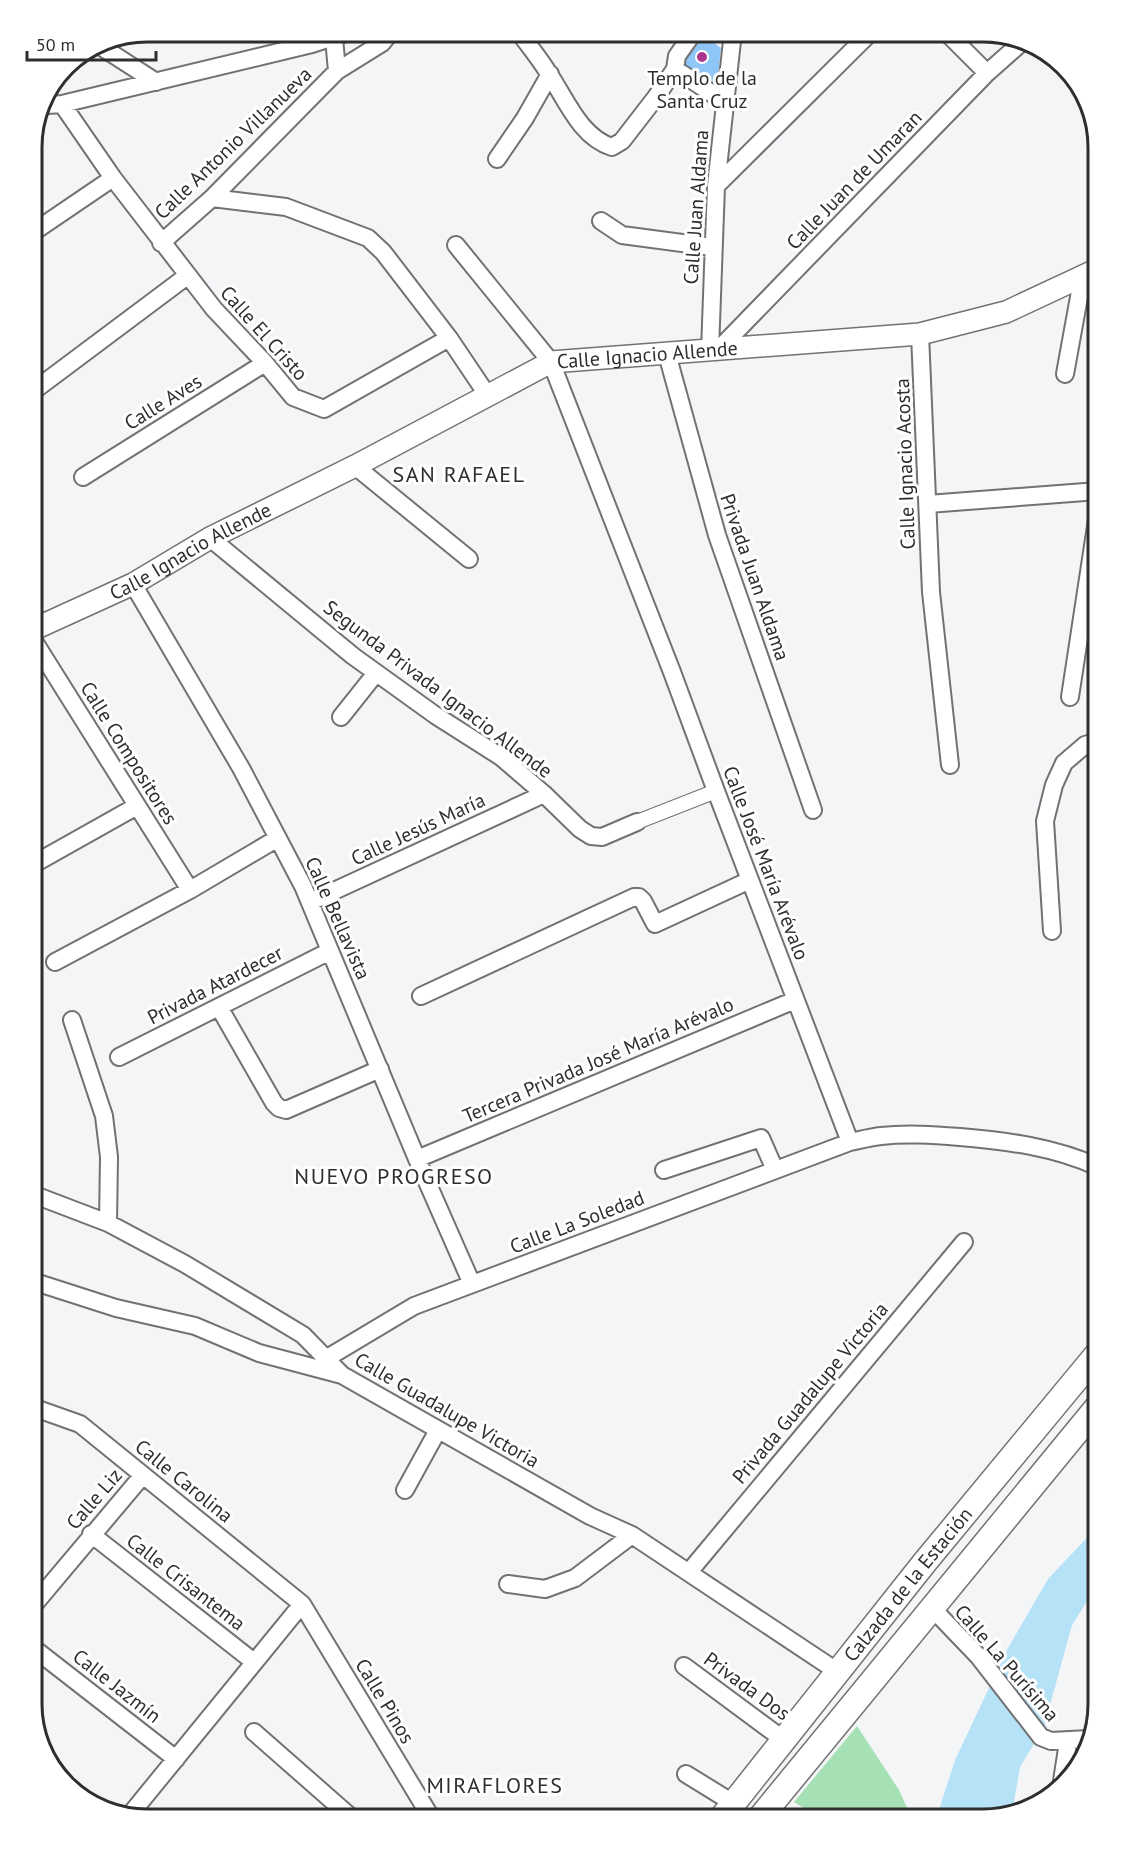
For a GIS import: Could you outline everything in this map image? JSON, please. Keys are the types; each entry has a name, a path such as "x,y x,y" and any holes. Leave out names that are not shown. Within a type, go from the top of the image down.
{"main road":[{"name":"Calzada de la Estación","path":"729,1809 925,1562 1088,1365"},
{"name":"Calzada de la Estación","path":"768,1809 1088,1422"},
{"path":"925,1562 925,1590 932,1608"}],"street":[{"path":"308,42 312,44"},
{"path":"54,104 156,82 318,42"},
{"path":"337,71 340,42"},
{"name":"Calle Antonio Villanueva","path":"161,243 212,198 337,71 383,42"},
{"path":"526,42 575,117 593,137 604,145 612,147 622,141 675,69 677,56 685,42"},
{"name":"Calle Juan Aldama","path":"714,350 712,247 716,186 732,42"},
{"path":"716,186 861,42"},
{"path":"956,42 987,73"},
{"name":"Calle Juan de Umaran","path":"714,350 987,73 1016,48"},
{"path":"107,50 156,82"},
{"path":"675,69 725,102"},
{"path":"497,159 525,118 549,74"},
{"name":"Calle El Cristo","path":"54,104 187,276 293,397 324,409 449,338"},
{"path":"42,226 113,178"},
{"path":"212,198 286,207 368,238 383,252 449,338 488,396"},
{"path":"601,221 622,235 712,247"},
{"name":"Calle José María Arévalo","path":"456,245 551,362 672,672 850,1142"},
{"name":"Calle Ignacio Allende","path":"42,625 133,584 210,538 355,466 551,362 921,334 1006,312 1088,273"},
{"path":"42,385 187,276"},
{"path":"1065,374 1088,284"},
{"name":"Calle Ignacio Acosta","path":"921,334 931,592 950,765"},
{"name":"Privada Juan Aldama","path":"667,354 717,535 813,810"},
{"name":"Calle Aves","path":"84,477 265,363"},
{"path":"355,466 469,559"},
{"path":"928,504 1088,492"},
{"name":"Segunda Privada Ignacio Allende","path":"210,538 376,673 435,715 501,757 580,829 591,836 602,837 716,791"},
{"path":"1070,697 1088,579"},
{"name":"Calle Bellavista","path":"133,584 241,768 310,902 417,1159 472,1284"},
{"name":"Calle Compositores","path":"42,654 190,890"},
{"path":"341,717 376,673"},
{"path":"1052,931 1045,821 1054,785 1064,763 1088,743"},
{"name":"Calle Jesús María","path":"310,902 544,794"},
{"path":"42,859 137,806"},
{"path":"55,962 190,890 278,838"},
{"path":"421,996 634,897 639,897 643,901 655,924 750,880"},
{"name":"Privada Atardecer","path":"119,1057 330,951"},
{"name":"Tercera Privada José María Arévalo","path":"417,1159 795,1000"},
{"path":"219,1007 279,1108 286,1110 380,1069"},
{"path":"72,1020 104,1116 109,1157 108,1223"},
{"path":"850,1142 882,1136 929,1134 1027,1144 1088,1163"},
{"path":"664,1170 761,1138 775,1170"},
{"name":"Calle La Soledad","path":"327,1358 414,1306 850,1142"},
{"name":"Calle Guadalupe Victoria","path":"42,1198 108,1223 185,1264 303,1335 342,1375 590,1516 632,1535 838,1672"},
{"name":"Privada Guadalupe Victoria","path":"688,1572 964,1242"},
{"path":"42,1284 116,1308 195,1326 259,1353 342,1375"},
{"name":"Calle Carolina","path":"42,1411 80,1424 302,1604"},
{"path":"405,1490 438,1430"},
{"name":"Calle Liz","path":"42,1595 143,1475"},
{"name":"Calle Crisantema","path":"91,1534 255,1662"},
{"path":"508,1584 545,1589 575,1578 632,1535"},
{"path":"135,1808 302,1604"},
{"name":"Calle Pinos","path":"302,1604 426,1809"},
{"name":"Calle La Purísima","path":"932,1608 979,1657 1041,1737 1051,1742 1081,1741"},
{"name":"Calle Jazmín","path":"42,1655 176,1759"},
{"name":"Privada Dos","path":"684,1666 784,1740"},
{"path":"254,1732 342,1809"},
{"path":"1064,1771 1068,1742"},
{"path":"686,1774 725,1809"}],"green space":[{"path":"857,1726 899,1790 908,1809 805,1809 794,1802"}],"water":[{"path":"1088,1537 1088,1600 1072,1625 1044,1727 1020,1767 1014,1804 983,1809 939,1809 955,1760 1008,1648 1048,1579"}],"building":[{"name":"Templo de la Santa Cruz","path":"696,42 713,42 721,48 716,95 678,67"}],"place":[{"name":"Templo de la Santa Cruz","path":"702,57"}],"district":[{"name":"SAN RAFAEL","path":"459,474"},
{"name":"NUEVO PROGRESO","path":"394,1176"},
{"name":"MIRAFLORES","path":"495,1785"}]}
